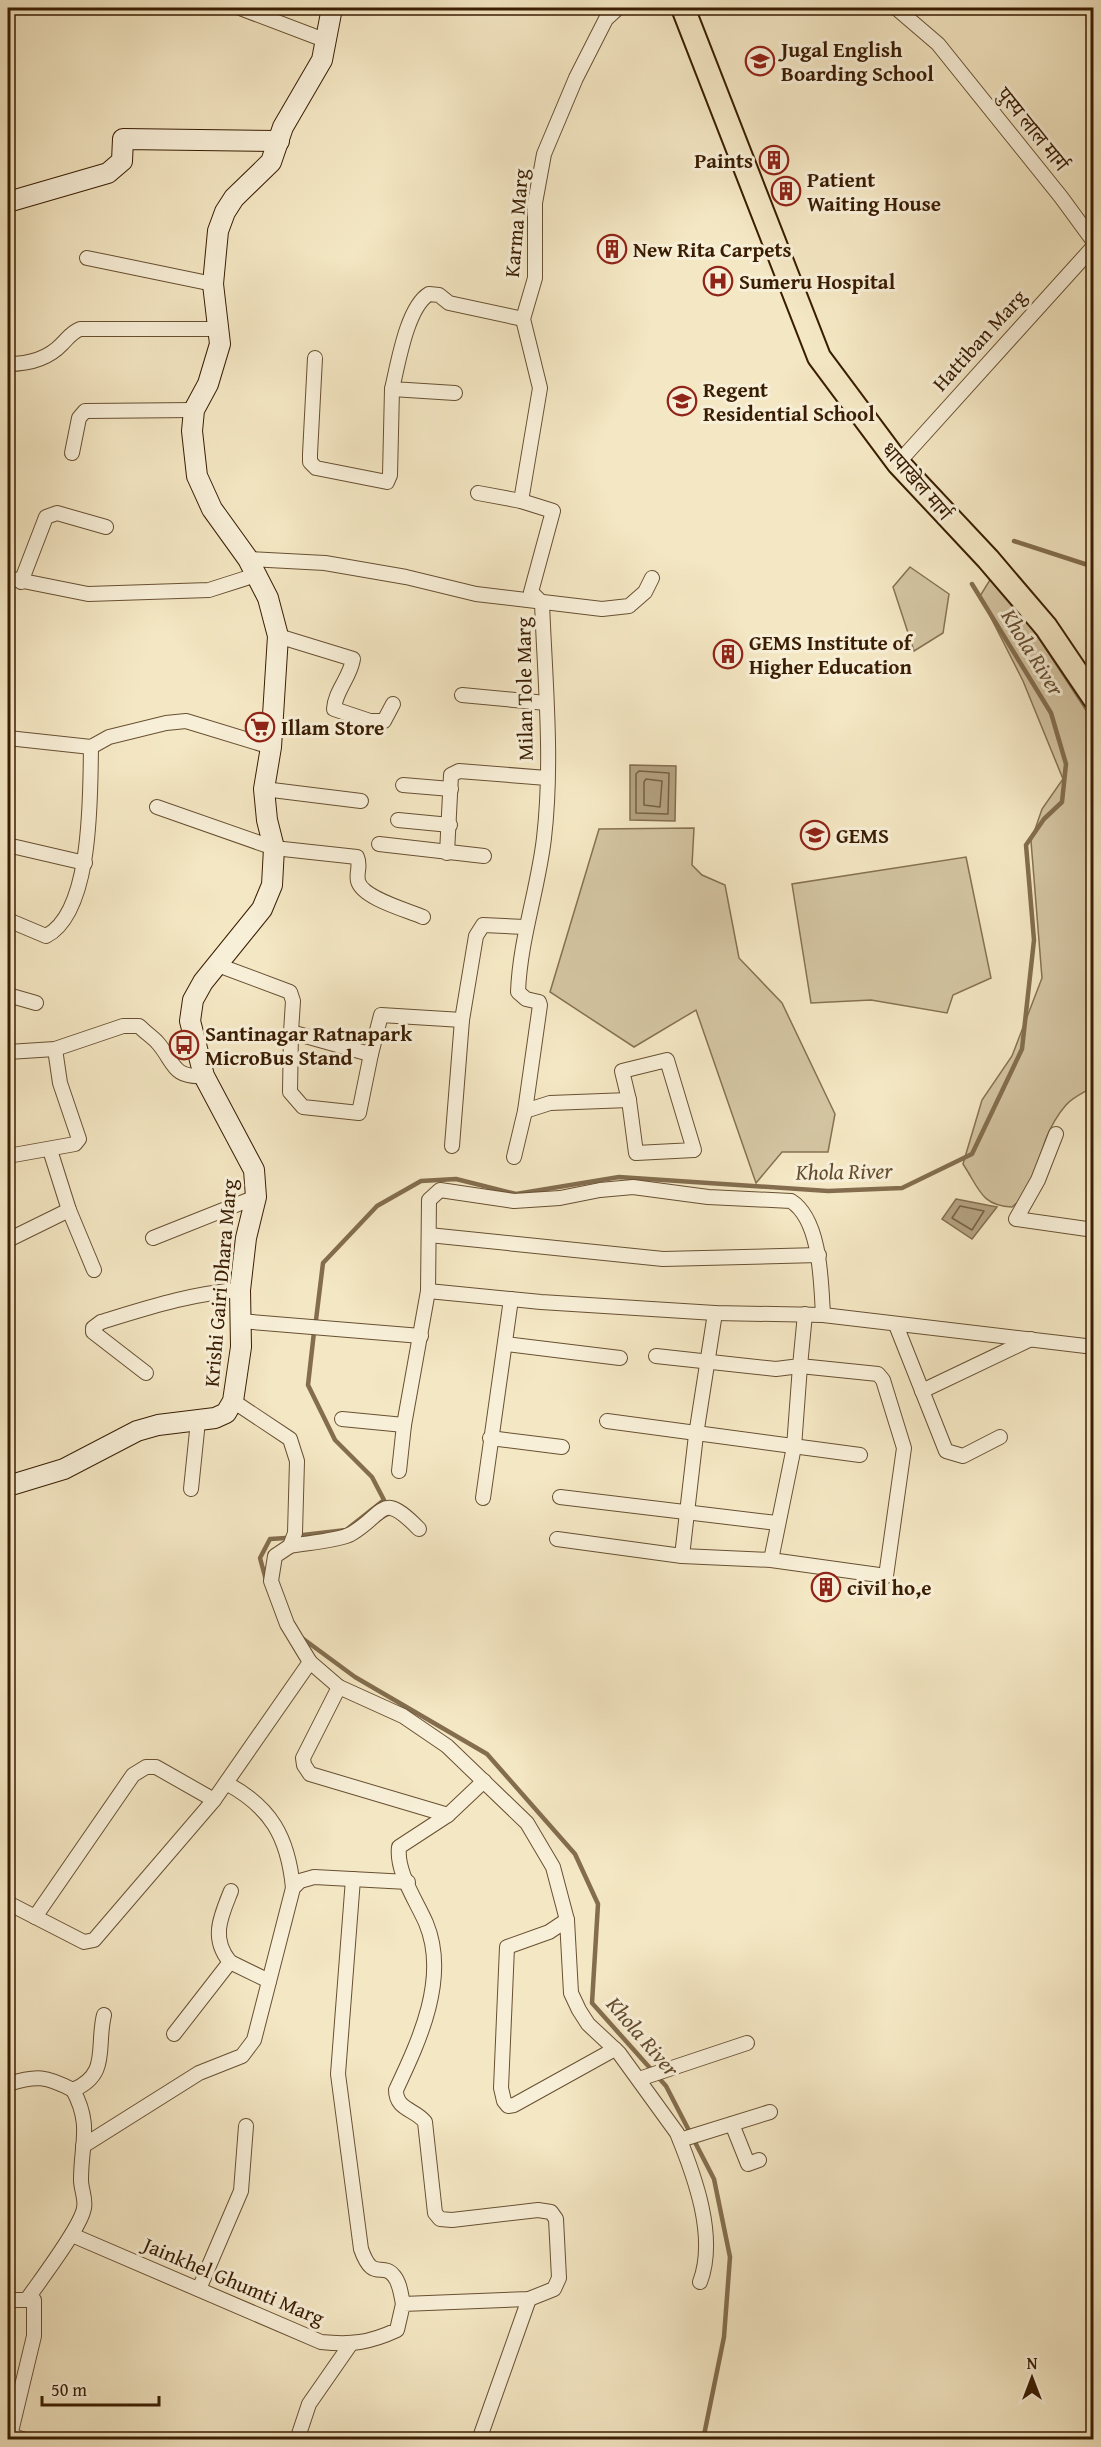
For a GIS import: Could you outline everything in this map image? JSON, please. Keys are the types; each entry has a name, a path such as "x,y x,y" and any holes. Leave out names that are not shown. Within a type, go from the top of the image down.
{"main road":[{"name":"Krishi Gairi Dhara Marg","path":"8,1485 64,1468 137,1431 158,1425 198,1421 226,1413 233,1401 241,1347 240,1290 246,1238 256,1197 254,1170 204,1076 190,1021 193,1000 214,964 262,909 272,885 273,848 264,789 271,747 278,636 267,597 252,567 212,509 197,476 193,455 194,410 215,362 220,344 213,284 216,240 225,212 234,198 271,162 283,128 322,60 332,8"},
{"name":"धापाखेल मार्ग","path":"683,8 819,357 898,463 988,559 1046,627 1094,698"},
{"path":"8,202 108,173 117,168 122,161 123,139 279,141"}],"street":[{"path":"240,8 327,41"},
{"name":"Karma Marg","path":"522,319 535,278 535,202 544,154 576,78 606,19 618,8"},
{"name":"पुस्प लाल मार्ग","path":"896,8 938,44 1061,197 1094,244"},
{"name":"Hattiban Marg","path":"898,463 1094,244"},
{"path":"87,258 213,284"},
{"path":"315,358 310,462 316,468 387,482 390,475 392,389 403,343 422,298 429,294 438,295 449,303 522,319 540,388 521,501"},
{"path":"8,364 25,364 52,354 72,332 80,329 219,329"},
{"path":"392,389 455,393"},
{"path":"72,453 79,418 85,411 194,410"},
{"path":"478,493 521,501 553,511 531,592 542,603 602,609 629,606 645,592 652,578"},
{"path":"106,527 57,513 46,517 14,580 88,594 209,590 252,567"},
{"name":"Milan Tole Marg","path":"252,567 325,563 406,577 476,594 542,603 547,778 544,839 525,927 519,977 520,994 526,999 539,1002 540,1005 525,1111"},
{"path":"278,636 353,659 351,672 334,702 334,709 370,721 384,722 393,704"},
{"path":"462,695 546,703"},
{"path":"8,738 91,747 109,737 186,721 271,747"},
{"path":"8,920 46,936 55,932 65,921 85,863 91,747"},
{"path":"447,853 451,775 459,771 547,778"},
{"path":"403,785 452,789"},
{"path":"264,789 362,801"},
{"path":"157,807 273,848 357,857 360,863 358,880 366,894 423,917"},
{"path":"398,820 450,825"},
{"path":"379,844 484,856"},
{"path":"15,847 85,863"},
{"path":"452,1146 462,1020 478,930 483,926 525,927"},
{"path":"214,964 290,992 293,1001 290,1092 303,1107 359,1113 381,1015 462,1020"},
{"path":"8,995 36,1003"},
{"path":"8,1052 55,1049 123,1026 139,1026 158,1043 174,1069 189,1077 204,1076"},
{"path":"291,1032 371,1054"},
{"path":"8,1156 75,1144 79,1138 60,1083 55,1049"},
{"path":"667,1060 694,1150 636,1153 629,1100 622,1071 667,1060"},
{"path":"514,1157 525,1111 550,1103 629,1100"},
{"path":"1056,1134 1038,1180 1016,1219 1094,1230"},
{"path":"50,1150 69,1210 94,1270"},
{"path":"399,1471 404,1425 428,1291 429,1200 440,1191 514,1201 560,1198 600,1190 633,1187 708,1197 791,1201 802,1208 819,1255 823,1315"},
{"path":"153,1238 256,1197"},
{"path":"8,1240 69,1210"},
{"path":"429,1235 663,1259 819,1255"},
{"path":"146,1373 93,1332 93,1328 101,1322 168,1301 207,1293 240,1290"},
{"path":"428,1291 715,1313 823,1315 1094,1347"},
{"path":"483,1498 511,1299"},
{"path":"682,1556 696,1435 715,1313"},
{"path":"771,1560 794,1447 805,1314"},
{"path":"240,1321 421,1336"},
{"path":"896,1325 946,1451 963,1456 1000,1437"},
{"path":"922,1391 1032,1338"},
{"path":"506,1344 620,1358"},
{"path":"557,1539 682,1556 771,1560 886,1576 889,1570 904,1448 883,1380 872,1372 800,1366 776,1369 656,1356"},
{"path":"233,1401 290,1439 297,1471 295,1533 290,1546"},
{"path":"342,1419 404,1425"},
{"path":"191,1489 198,1421"},
{"path":"608,1422 860,1455"},
{"path":"490,1438 562,1447"},
{"path":"560,1497 777,1523"},
{"path":"419,1529 400,1509 392,1508 374,1514 350,1534 290,1546 275,1556 271,1581 287,1624 310,1662 339,1686 403,1716 447,1746 527,1823 553,1867 567,1920 571,1993 588,2024 615,2049 639,2079 680,2140 699,2201 708,2249 700,2282"},
{"path":"8,1903 84,1942 94,1940 214,1800 310,1662"},
{"path":"339,1686 303,1758 304,1765 310,1774 448,1815"},
{"path":"35,1917 133,1775 146,1767 156,1767 214,1800"},
{"path":"353,1879 338,2074 361,2248 367,2265 372,2270 392,2273 397,2279 403,2304 530,2299 554,2289 559,2278 556,2219 551,2212 538,2210 452,2220 440,2219 435,2213 425,2122 421,2117 401,2107 396,2098 396,2090 422,2035 435,1967 428,1927 397,1860 399,1847 448,1815 484,1781"},
{"path":"83,2146 200,2073 242,2056 254,2040 293,1888 290,1857 282,1838 266,1814 249,1796 226,1784"},
{"path":"293,1888 300,1881 314,1877 408,1882"},
{"path":"231,1891 218,1921 221,1951 230,1962 269,1981"},
{"path":"567,1920 549,1932 507,1947 501,2088 504,2101 508,2106 514,2105 615,2049"},
{"path":"174,2034 230,1962"},
{"path":"73,2090 87,2084 99,2068 99,2034 104,2015"},
{"path":"639,2079 747,2043"},
{"path":"8,2084 34,2076 54,2080 73,2090 83,2109 86,2122 81,2182 84,2208 72,2235 28,2298"},
{"path":"680,2140 770,2112"},
{"path":"732,2124 748,2164 759,2160"},
{"path":"199,2289 241,2191 246,2126"},
{"name":"Jainkhel Ghumti Marg","path":"72,2235 321,2342 350,2345 379,2338 397,2330 403,2304"},
{"path":"8,2300 28,2298 34,2300 34,2336 9,2437 25,2439"},
{"path":"479,2439 530,2299"},
{"path":"297,2439 309,2404 350,2345"}],"shaded area":[{"path":"910,567 949,594 943,633 914,651 893,587"},
{"path":"993,575 1017,605 1093,721 1093,1087 1072,1100 1059,1114 1044,1144 1035,1187 1012,1207 1002,1206 987,1199 977,1188 963,1164 982,1100 1012,1056 1042,978 1031,841 1042,809 1063,779 1023,681 980,596"},
{"path":"694,828 692,865 702,875 725,885 739,958 782,1003 835,1114 828,1152 782,1152 756,1183 696,1010 634,1047 550,992 599,829"},
{"path":"966,857 991,978 953,995 947,1013 871,1000 811,1003 792,884"}],"water":[{"path":"630,765 676,766 675,821 630,820"},
{"path":"956,1199 997,1207 972,1239 942,1219"}],"waterway":[{"name":"Khola River","path":"1014,541 1094,567"},
{"name":"Khola River","path":"316,1320 323,1263 377,1206 421,1181 456,1179 516,1194 619,1177 828,1191 902,1188 972,1154 1022,1049 1034,940 1026,845 1044,819 1062,802 1066,764 1051,713 972,584"},
{"name":"Khola River","path":"303,1535 346,1530 384,1500 372,1477 335,1440 308,1385 314,1332"},
{"name":"Khola River","path":"266,1580 260,1558 270,1539 286,1538"},
{"name":"Khola River","path":"302,1638 355,1677 487,1754 575,1854 598,1904 592,2003 666,2086 714,2179 730,2257 724,2337 703,2440"}],"place":[{"name":"Jugal English Boarding School","path":"760,61"},
{"name":"Paints","path":"774,160"},
{"name":"Patient Waiting House","path":"786,191"},
{"name":"New Rita Carpets","path":"612,249"},
{"name":"Sumeru Hospital","path":"718,281"},
{"name":"Regent Residential School","path":"682,401"},
{"name":"GEMS Institute of Higher Education","path":"728,654"},
{"name":"Illam Store","path":"260,727"},
{"name":"GEMS","path":"815,835"},
{"name":"Santinagar Ratnapark MicroBus Stand","path":"184,1045"},
{"name":"civil ho,e","path":"826,1587"}]}
